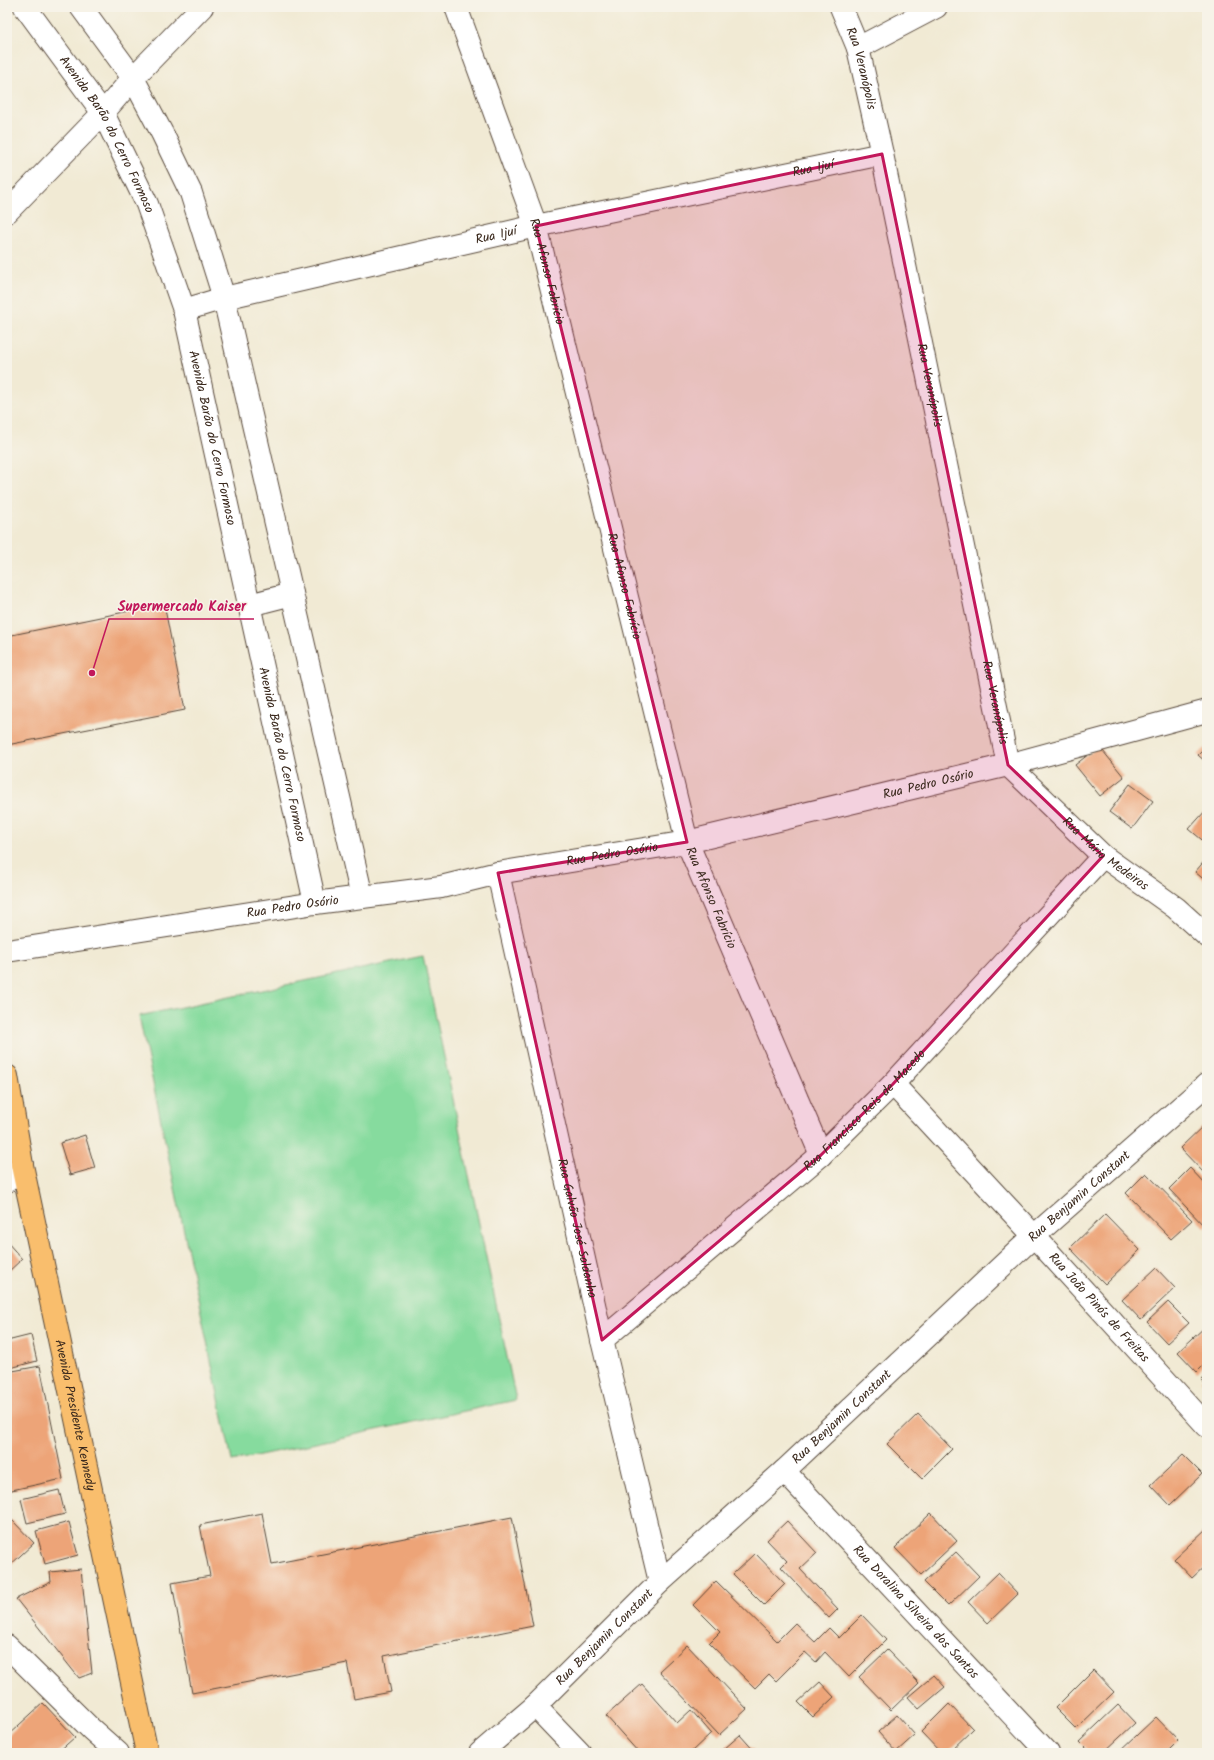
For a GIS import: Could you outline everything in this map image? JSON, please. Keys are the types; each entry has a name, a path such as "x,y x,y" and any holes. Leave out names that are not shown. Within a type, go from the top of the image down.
{"main road":[{"name":"Avenida Presidente Kennedy","path":"7,1076 9,1097 22,1166 147,1753"}],"street":[{"name":"Avenida Barão do Cerro Formoso","path":"25,7 103,113 147,204 184,310 315,903"},
{"path":"81,7 133,78 191,193 224,298 362,897"},
{"path":"7,212 103,113 133,78 202,7"},
{"name":"Rua Afonso Fabrício","path":"456,7 536,226 687,842 821,1156"},
{"name":"Rua Veranópolis","path":"841,7 858,48 882,154 1008,765"},
{"path":"858,48 936,7"},
{"name":"Rua Ijuí","path":"184,310 224,298 536,226 882,154"},
{"path":"249,605 292,594"},
{"name":"Rua Pedro Osório","path":"7,951 315,903 440,886 498,873 687,842 1008,765 1207,711"},
{"name":"Rua Mário Medeiros","path":"1008,765 1102,856 1176,908 1207,936"},
{"name":"Rua Francisco Reis de Macedo","path":"602,1340 821,1156 894,1084 1102,856"},
{"name":"Rua Galvão José Saldanha","path":"498,873 602,1340 660,1582"},
{"name":"Rua João Pinós de Freitas","path":"894,1084 1207,1426"},
{"name":"Rua Benjamin Constant","path":"480,1753 535,1706 660,1582 784,1471 1034,1236 1207,1084"},
{"path":"7,1181 22,1166"},
{"name":"Rua Doralina Silveira dos Santos","path":"784,1471 1048,1753"},
{"path":"7,1646 91,1729 118,1753"},
{"path":"535,1706 580,1753"}],"highlighted area":[{"path":"882,154 1008,765 1103,856 893,1084 821,1155 602,1340 498,873 687,842 536,226"}],"green space":[{"path":"423,956 516,1400 232,1461 139,1016"}],"building":[{"path":"164,604 185,710 7,745 7,636"},
{"path":"1099,746 1124,777 1100,796 1075,765"},
{"path":"1207,746 1207,763 1198,755"},
{"path":"1130,784 1153,801 1132,829 1109,812"},
{"path":"1207,809 1207,844 1189,829"},
{"path":"1207,858 1207,882 1195,872"},
{"path":"1206,1123 1207,1173 1205,1174 1180,1148"},
{"path":"85,1135 95,1168 70,1175 60,1143"},
{"path":"1190,1168 1207,1186 1207,1225 1205,1227 1169,1189"},
{"path":"1146,1173 1192,1220 1171,1239 1126,1193"},
{"path":"1105,1214 1140,1250 1105,1284 1070,1248"},
{"path":"7,1242 22,1259 7,1273"},
{"path":"1156,1268 1175,1288 1141,1320 1122,1300"},
{"path":"1168,1302 1189,1323 1167,1343 1147,1322"},
{"path":"1207,1325 1207,1362 1197,1372 1178,1352"},
{"path":"31,1335 37,1361 10,1368 7,1356 7,1341"},
{"path":"40,1366 63,1479 7,1491 7,1372"},
{"path":"1207,1374 1207,1385 1201,1380"},
{"path":"918,1414 952,1449 922,1479 887,1444"},
{"path":"1183,1455 1202,1474 1170,1505 1151,1485"},
{"path":"59,1490 65,1514 27,1523 21,1499"},
{"path":"262,1513 272,1564 512,1517 533,1626 384,1656 391,1692 354,1699 347,1663 192,1693 172,1583 210,1576 200,1525"},
{"path":"931,1513 957,1541 921,1575 895,1548"},
{"path":"12,1520 34,1543 7,1568 7,1525"},
{"path":"787,1521 817,1553 800,1569 838,1609 829,1618 781,1567 787,1561 767,1540"},
{"path":"69,1522 78,1555 45,1564 36,1531"},
{"path":"1207,1528 1207,1564 1192,1578 1174,1559"},
{"path":"956,1552 979,1576 948,1606 924,1582"},
{"path":"755,1553 785,1584 764,1605 733,1574"},
{"path":"81,1569 92,1673 79,1678 16,1599 51,1582 50,1572"},
{"path":"998,1573 1018,1594 988,1623 968,1602"},
{"path":"716,1581 777,1641 795,1623 815,1642 829,1628 839,1638 862,1615 886,1640 849,1677 825,1652 816,1662 805,1652 776,1681 769,1674 755,1688 709,1643 720,1632 693,1605"},
{"path":"687,1645 747,1709 719,1735 659,1671"},
{"path":"887,1650 919,1683 891,1710 859,1677"},
{"path":"1093,1670 1114,1692 1076,1729 1055,1708"},
{"path":"934,1675 945,1687 919,1709 908,1697"},
{"path":"820,1682 834,1697 813,1717 798,1702"},
{"path":"642,1684 677,1723 691,1710 711,1733 690,1753 639,1753 606,1716"},
{"path":"43,1703 75,1737 57,1753 7,1753 7,1736"},
{"path":"949,1704 973,1729 948,1753 941,1753 921,1732"},
{"path":"1118,1705 1135,1723 1103,1753 1090,1753 1079,1742"},
{"path":"897,1715 915,1735 896,1752 878,1732"},
{"path":"1156,1717 1178,1740 1165,1753 1118,1753"},
{"path":"740,1735 756,1753 728,1753 724,1749"}],"place":[{"name":"Supermercado Kaiser","path":"92,673"}]}
